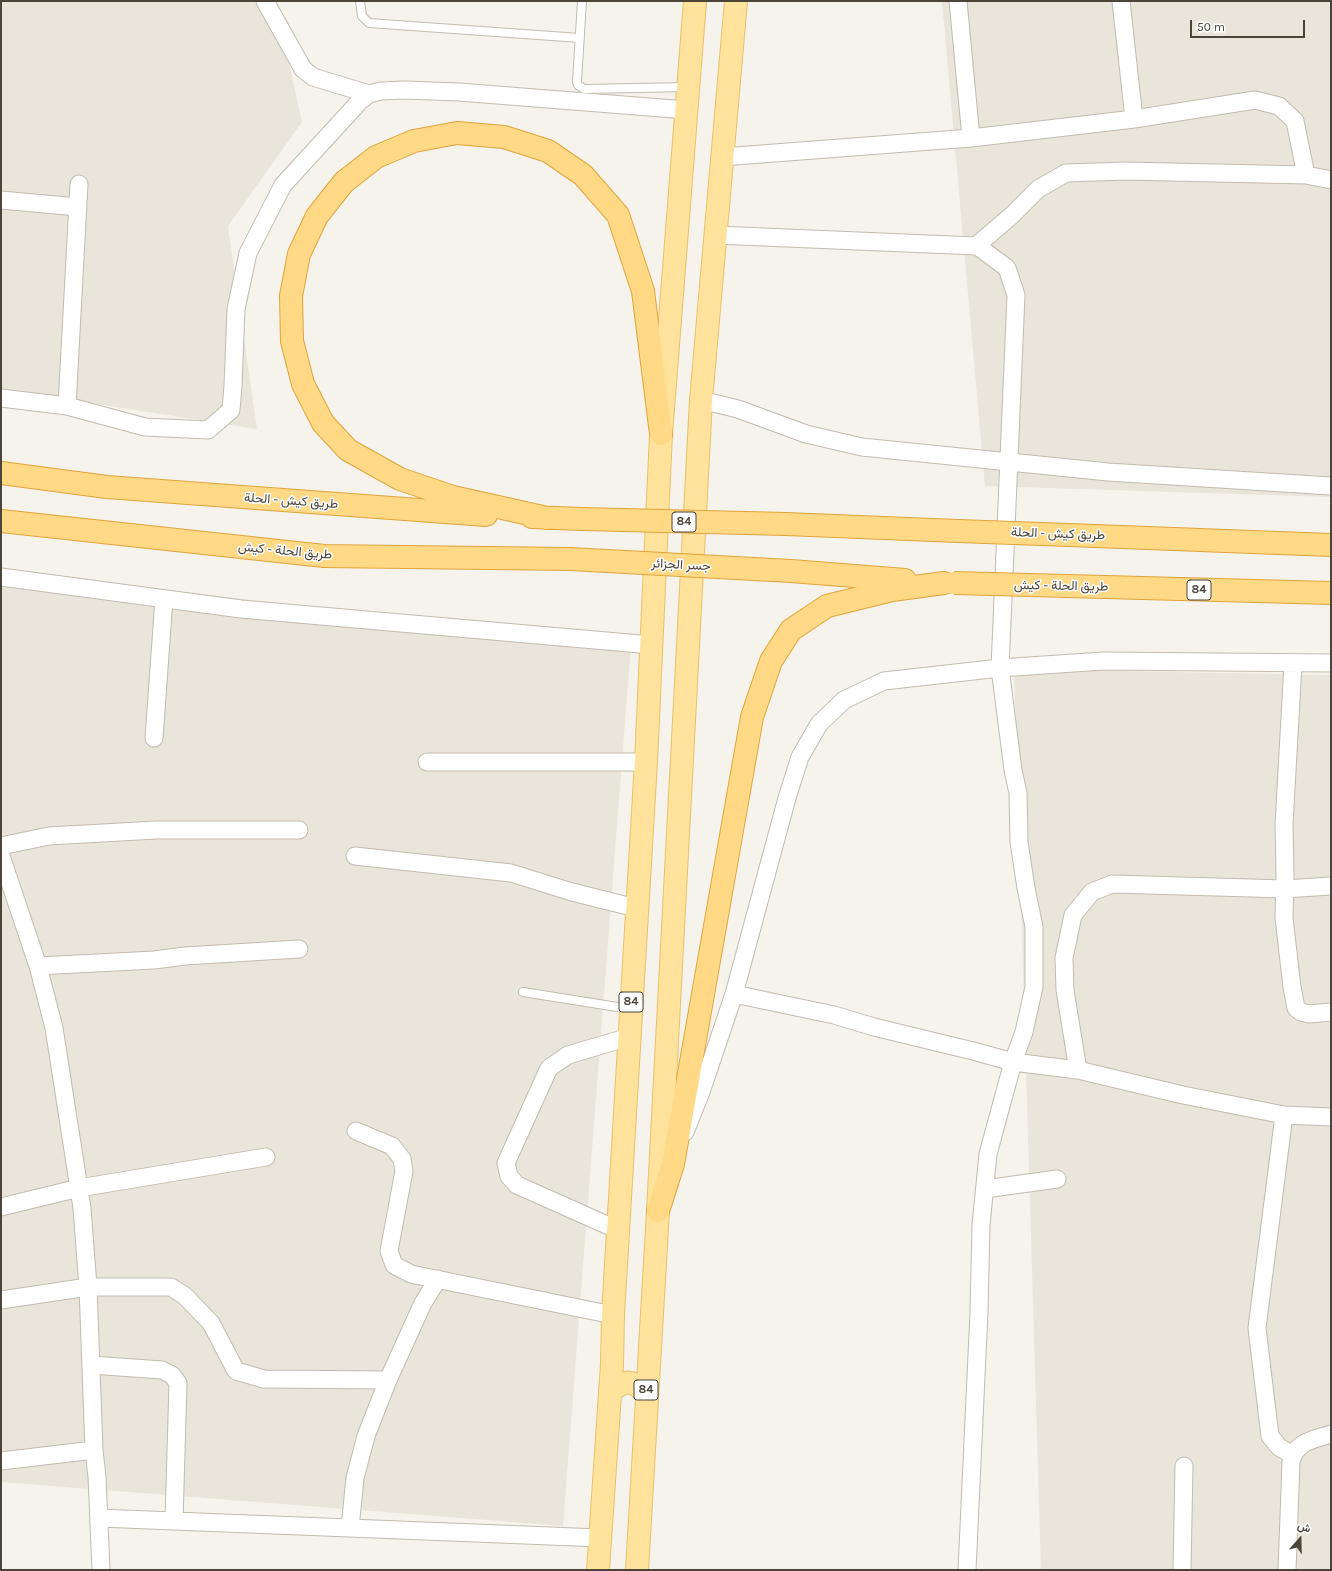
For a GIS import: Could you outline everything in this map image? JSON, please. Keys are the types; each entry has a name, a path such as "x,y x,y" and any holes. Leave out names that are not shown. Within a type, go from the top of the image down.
{"highway":[{"path":"547,518 453,497 400,479 348,450 323,423 303,384 292,340 291,296 299,254 317,216 344,182 376,157 414,141 457,133 504,137 548,151 583,175 618,216 643,291 661,434"},
{"name":"طريق كيش - الحلة","path":"1,473 107,487 441,512 547,518 786,524 1331,545"},
{"name":"طريق الحلة - كيش","path":"1,521 324,556 570,559"},
{"name":"جسر الجزائر","path":"570,559 791,571"},
{"name":"طريق الحلة - كيش","path":"791,571 949,583 1331,593"},
{"path":"658,1211 672,1164 752,717 771,661 791,630 827,606 892,590 949,583"}],"main road":[{"path":"661,434 695,1"},
{"path":"658,1211 701,400 736,1"},
{"name":"84","path":"598,1570 610,1392 630,1009 646,762 661,434"},
{"name":"84","path":"637,1570 646,1394 658,1211"},
{"path":"612,1346 618,1354 625,1358 631,1359 638,1358 649,1350"},
{"path":"610,1392 619,1384 627,1382 640,1386 646,1394"}],"street":[{"path":"265,1 303,69 313,77 369,94"},
{"path":"958,1 971,138"},
{"path":"1121,1 1134,119"},
{"path":"1,398 67,406 145,427 208,430 230,410 233,386 236,309 248,253 283,185 360,101 369,94 381,91 404,90 459,92 687,110"},
{"path":"722,157 971,138 1134,119 1255,100 1279,106 1295,120 1306,175"},
{"path":"976,245 1011,216 1038,189 1066,173 1126,171 1306,175 1331,180"},
{"path":"67,406 79,184"},
{"path":"1,200 78,207"},
{"path":"716,235 976,245 1007,268 1016,295 1008,510 1000,668 1013,770 1018,793 1019,842 1034,927 1034,987 1024,1032 1013,1062 988,1154 981,1225 979,1312 968,1570"},
{"path":"701,400 726,405 806,434 843,444 1009,462 1170,476 1331,486"},
{"path":"1,577 241,609 652,645"},
{"path":"154,738 164,599"},
{"path":"672,1164 701,1092 734,994 787,798 800,757 819,724 844,700 884,681 1000,668 1103,661 1294,664 1331,663"},
{"path":"1294,664 1284,824 1284,918 1296,1008 1301,1012 1309,1014 1331,1012"},
{"path":"427,762 646,762"},
{"path":"1,846 49,836 156,830 299,830"},
{"path":"1,856 38,966 54,1028 82,1208 88,1287 94,1450 97,1477 101,1570"},
{"path":"355,856 511,873 572,892 636,908"},
{"path":"1078,1070 1065,990 1064,958 1072,915 1092,892 1112,884 1285,889 1331,886"},
{"path":"38,966 154,960 185,956 299,949"},
{"path":"734,994 834,1014 874,1027 1013,1062 1078,1070 1183,1095 1284,1115 1331,1117"},
{"path":"618,1230 517,1185 508,1176 506,1163 549,1068 568,1055 629,1037"},
{"path":"1284,1115 1257,1328 1270,1436 1279,1446 1293,1454"},
{"path":"356,1131 392,1146 402,1159 404,1171 389,1251 394,1265 412,1274 613,1315"},
{"path":"1,1207 79,1188 266,1158"},
{"path":"985,1189 1057,1179"},
{"path":"350,1528 356,1478 366,1436 388,1380 423,1303 438,1279"},
{"path":"1,1300 88,1287 171,1287 185,1296 211,1323 236,1371 264,1379 388,1380"},
{"path":"91,1365 162,1370 172,1375 178,1383 174,1521"},
{"path":"1287,1570 1291,1462 1293,1454 1296,1449 1305,1443 1331,1434"},
{"path":"1,1461 94,1450"},
{"path":"1182,1570 1184,1466"},
{"path":"99,1518 600,1538"}],"lane":[{"path":"360,1 362,16 369,22 580,38"},
{"path":"582,1 577,82 584,89 688,87"},
{"path":"523,992 630,1009"}],"shaded area":[{"path":"1,1 275,1 302,122 228,226 257,429 1,389"},
{"path":"942,1 1331,1 1331,497 985,486"},
{"path":"1,571 631,644 563,1526 1,1482"},
{"path":"1014,669 1331,675 1331,1570 1041,1570"}]}
